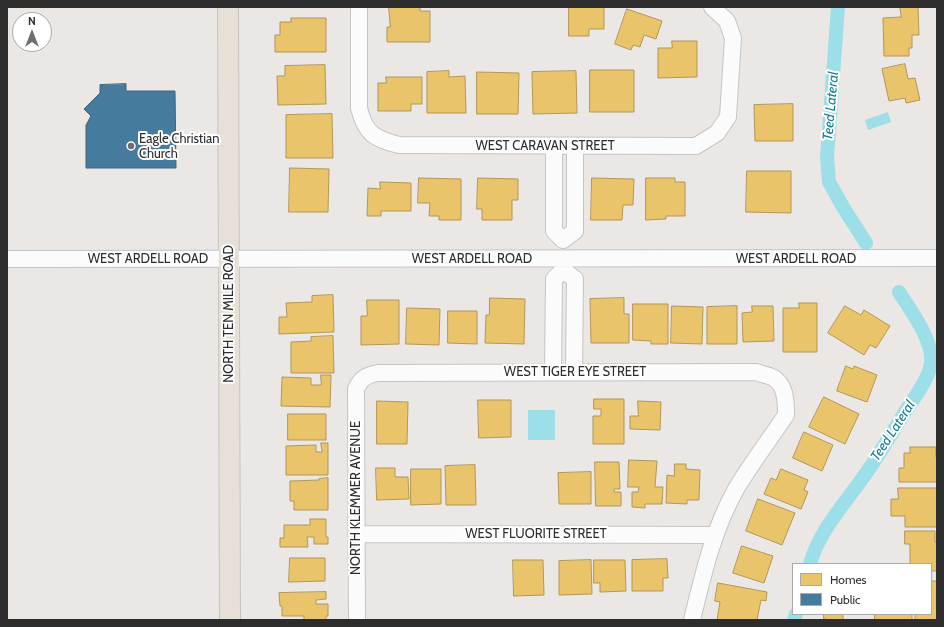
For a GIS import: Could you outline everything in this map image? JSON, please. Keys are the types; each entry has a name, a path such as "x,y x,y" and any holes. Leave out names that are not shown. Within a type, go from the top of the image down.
{"main road":[{"name":"NORTH TEN MILE ROAD","path":"228,7 230,620"}],"street":[{"name":"WEST CARAVAN STREET","path":"359,7 359,108 362,122 370,134 384,142 399,146 696,146 717,133 728,117 733,38 727,21 712,7"},
{"path":"553,372 554,279 563,265 563,240 554,231 554,146"},
{"path":"563,240 575,231 575,146"},
{"name":"WEST ARDELL ROAD","path":"7,259 228,259 563,265 937,258"},
{"path":"563,265 575,279 574,371"},
{"name":"WEST TIGER EYE STREET","path":"363,378 370,374 378,373 574,371 756,372 774,377 782,387 786,401 786,415 736,490 715,535"},
{"name":"NORTH KLEMMER AVENUE","path":"357,620 356,389 363,378"},
{"name":"WEST FLUORITE STREET","path":"356,534 715,535"},
{"path":"692,620 706,562 715,535"}],"water":[{"path":"888,112 891,122 868,130 865,120"},
{"path":"528,410 555,410 555,440 528,440"}],"building: Homes":[{"path":"389,7 420,7 420,11 430,11 430,42 387,42 387,27 390,27"},
{"path":"569,7 604,7 604,29 589,29 589,36 569,36"},
{"path":"900,7 918,7 919,35 912,35 912,48 909,48 909,56 884,56 883,18 901,17"},
{"path":"627,9 662,21 656,39 644,35 640,47 633,45 631,50 615,44"},
{"path":"291,18 326,18 326,52 275,52 275,35 280,35 280,22 291,22"},
{"path":"672,41 697,41 697,77 658,78 658,48 672,48"},
{"path":"905,64 908,79 915,78 920,100 906,103 905,98 889,101 882,69"},
{"path":"325,65 326,104 278,105 277,76 285,76 285,66"},
{"path":"590,70 634,70 634,112 590,112"},
{"path":"449,71 449,77 465,76 466,113 427,113 427,72"},
{"path":"576,71 577,113 533,114 532,72"},
{"path":"477,72 519,73 518,114 477,114"},
{"path":"386,77 422,77 422,104 411,104 411,111 378,111 378,83 386,83"},
{"path":"793,104 793,141 755,141 754,105"},
{"path":"332,114 333,158 286,158 286,115"},
{"path":"290,168 329,169 328,212 289,212"},
{"path":"747,171 791,171 791,213 746,212"},
{"path":"419,178 461,179 461,220 439,220 439,216 429,216 430,203 418,203"},
{"path":"478,178 518,179 518,200 512,200 512,220 482,220 482,209 477,209"},
{"path":"592,178 634,179 633,205 623,205 622,220 591,220"},
{"path":"646,178 675,178 675,182 685,182 685,216 666,216 666,219 646,220"},
{"path":"380,182 411,183 411,211 381,211 381,216 367,216 368,188 380,189"},
{"path":"333,295 334,332 279,334 279,317 287,317 286,303 312,302 312,296"},
{"path":"490,298 525,299 524,344 485,343 486,315 489,315"},
{"path":"624,298 624,314 629,314 629,343 591,343 590,299"},
{"path":"367,300 399,300 399,344 361,345 361,316 367,316"},
{"path":"799,303 817,303 817,352 783,352 783,308 799,308"},
{"path":"633,304 668,304 668,344 651,344 651,341 633,340"},
{"path":"672,306 703,307 702,344 671,343"},
{"path":"737,306 737,344 707,344 707,307"},
{"path":"752,306 773,306 774,341 743,342 742,313 752,312"},
{"path":"845,306 861,315 864,310 890,326 876,348 870,345 864,355 828,333"},
{"path":"407,308 440,309 439,345 406,344"},
{"path":"448,311 477,311 477,344 448,343"},
{"path":"333,336 334,373 291,373 291,342 311,341 311,337"},
{"path":"846,366 853,369 854,366 877,375 867,402 837,391"},
{"path":"321,375 331,375 330,407 281,406 282,377 311,378 311,385 321,385"},
{"path":"824,397 859,414 845,444 809,427"},
{"path":"594,399 624,399 624,444 593,444 593,416 601,416 601,409 594,409"},
{"path":"478,400 511,400 511,437 479,438"},
{"path":"377,401 408,402 407,444 377,444"},
{"path":"638,401 661,402 660,430 630,429 630,416 638,416"},
{"path":"288,414 326,414 326,440 288,440"},
{"path":"804,432 833,445 822,471 793,458"},
{"path":"321,443 328,443 328,475 286,475 286,446 316,445 316,452 322,452"},
{"path":"910,447 936,447 937,482 899,482 899,468 904,468 904,453 910,453"},
{"path":"629,460 657,461 655,487 663,487 662,504 645,504 645,508 632,507 632,492 638,492 639,487 628,487"},
{"path":"595,462 619,462 620,489 614,489 614,492 621,492 621,506 596,506"},
{"path":"675,464 686,464 686,469 700,470 699,500 687,500 687,504 666,503 667,475 674,476"},
{"path":"475,465 476,505 446,505 445,466"},
{"path":"376,468 395,468 395,477 408,477 409,499 377,500"},
{"path":"411,469 441,469 441,504 411,505"},
{"path":"781,469 808,480 804,490 808,492 801,509 764,494 771,478 776,480"},
{"path":"591,472 591,504 559,504 558,473"},
{"path":"328,478 328,510 294,510 294,501 290,501 290,481 319,480"},
{"path":"898,488 937,488 937,527 905,527 905,516 891,516 891,499 898,499"},
{"path":"758,499 795,513 782,545 746,531"},
{"path":"310,519 326,519 326,537 328,537 328,544 314,544 314,537 307,537 308,547 280,547 280,538 284,538 284,525 310,525"},
{"path":"905,531 935,531 935,542 937,542 937,571 932,571 932,563 910,563 910,544 905,544"},
{"path":"742,546 773,556 764,583 733,573"},
{"path":"290,558 325,558 325,581 289,582"},
{"path":"667,559 668,578 663,578 663,591 632,591 632,560"},
{"path":"513,560 543,560 544,595 514,596"},
{"path":"591,560 592,594 559,595 559,561"},
{"path":"594,560 625,560 626,591 600,592 600,583 594,583"},
{"path":"932,581 937,581 937,620 915,620 915,615 932,615"},
{"path":"718,583 767,592 766,601 761,600 757,620 717,620 720,602 715,601"},
{"path":"326,592 326,599 316,600 316,604 328,604 328,616 326,616 326,620 304,620 304,616 282,616 282,606 280,606 279,593"},
{"path":"824,615 843,615 843,620 824,619"},
{"path":"875,615 912,615 912,620 875,620"}],"building: Public":[{"name":"Eagle Christian Church","path":"126,84 126,91 175,91 176,168 86,168 86,125 91,116 84,109 100,93 100,85"}],"waterway":[{"name":"Teed Lateral","path":"838,7 827,157 829,182 866,243"},
{"name":"Teed Lateral","path":"810,563 828,526 874,462 920,389 931,364 929,346 921,326 899,292"},
{"name":"Teed Lateral","path":"794,620 796,615"}],"place":[{"name":"Eagle Christian Church","path":"131,146"}]}
